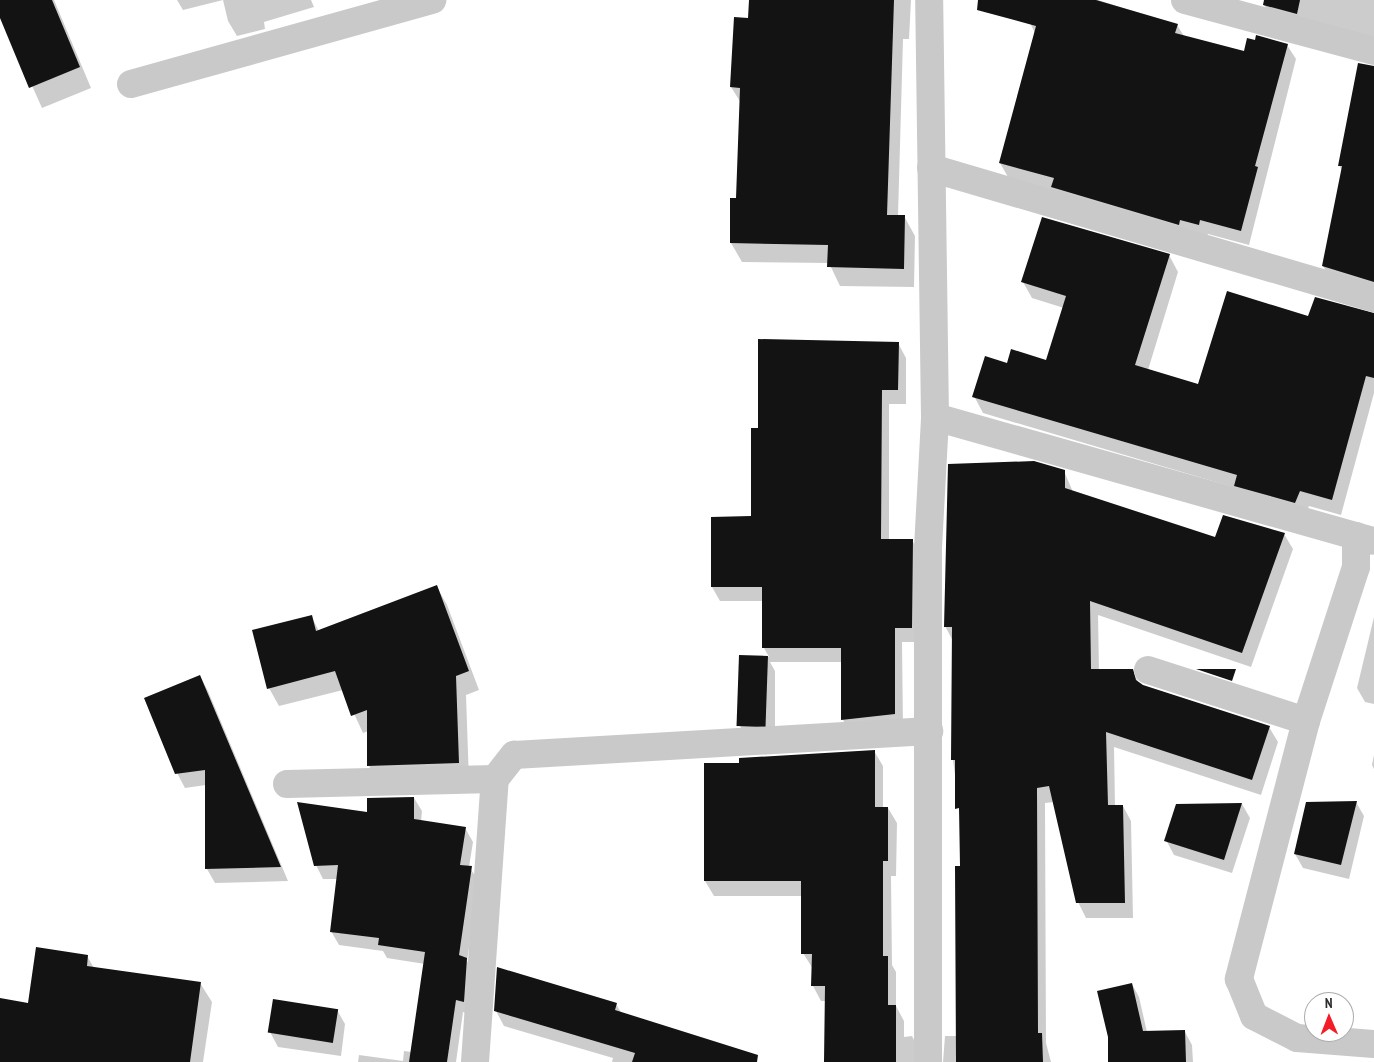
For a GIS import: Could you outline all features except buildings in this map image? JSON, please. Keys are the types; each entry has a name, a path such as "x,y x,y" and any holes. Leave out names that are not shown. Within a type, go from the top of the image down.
{"street":[{"path":"130,84 432,0"},
{"path":"928,1062 928,548 935,417 929,0"},
{"path":"1185,0 1374,51"},
{"path":"931,168 1374,298"},
{"path":"935,417 1365,539 1306,721 1239,979 1254,1016 1297,1038 1374,1044"},
{"path":"1148,670 1306,721"},
{"path":"476,1062 495,779 514,755 929,731"},
{"path":"287,784 495,779"}]}
